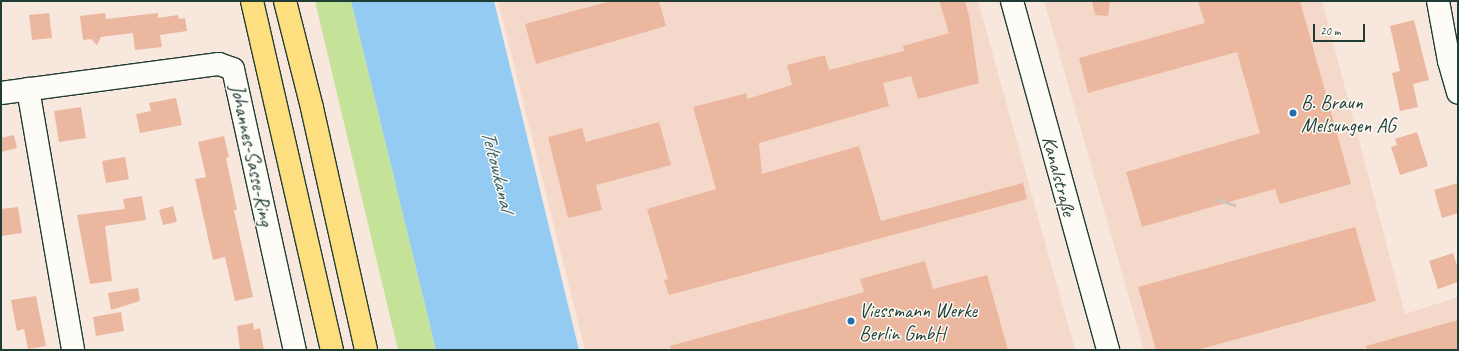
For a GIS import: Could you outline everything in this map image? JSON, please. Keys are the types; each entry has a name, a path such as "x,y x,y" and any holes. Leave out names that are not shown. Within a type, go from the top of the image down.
{"highway":[{"path":"252,1 332,350"},
{"path":"285,1 312,108 366,350"}],"street":[{"name":"Kanalstraße","path":"1012,1 1108,350"},
{"path":"1438,1 1449,61 1458,93"},
{"name":"Johannes-Sasse-Ring","path":"1,92 219,64 233,69 295,350"},
{"path":"28,89 73,350"}],"shaded area":[{"path":"498,1 978,1 1075,350 585,350"},
{"path":"1044,1 1322,1 1405,314 1458,297 1458,350 1144,350"}],"green space":[{"path":"315,1 351,1 436,350 398,350"}],"water":[{"name":"Teltowkanal","path":"351,1 494,1 579,350 436,350"}],"building":[{"path":"611,1 659,1 666,26 536,64 525,24"},
{"path":"939,1 965,1 969,16 979,83 918,99 911,76 883,83 889,106 759,143 762,174 859,146 881,221 1023,183 1027,199 669,295 664,280 668,279 647,209 716,189 693,107 747,93 747,99 792,85 787,65 825,55 829,70 904,51 903,46 949,33"},
{"path":"1092,1 1110,1 1108,16 1095,15"},
{"name":"B. Braun Melsungen AG","path":"1198,1 1300,1 1351,184 1280,204 1275,189 1142,227 1126,172 1260,133 1237,52 1088,93 1079,58 1205,23"},
{"path":"49,13 52,38 32,40 29,15"},
{"path":"105,13 106,19 158,13 158,18 178,15 179,19 185,18 187,31 160,35 162,47 135,50 133,33 101,37 97,45 91,39 83,40 80,16"},
{"path":"1414,20 1429,80 1413,84 1418,107 1400,111 1392,73 1400,71 1390,26"},
{"path":"176,98 182,125 140,133 136,114 151,111 149,103"},
{"path":"81,107 86,138 59,142 54,111"},
{"path":"659,122 671,165 596,185 602,210 568,218 548,137 582,128 586,142"},
{"path":"1417,132 1428,166 1400,175 1391,147 1397,145 1395,139"},
{"path":"14,135 17,148 1,152 1,138"},
{"path":"224,136 229,157 226,158 237,210 234,210 253,297 235,301 225,257 213,260 195,179 206,177 198,142"},
{"path":"125,157 129,179 106,183 102,161"},
{"path":"1458,183 1458,213 1442,218 1434,190"},
{"path":"142,196 146,220 105,226 112,281 90,284 77,215 125,209 123,199"},
{"path":"173,206 177,222 163,225 159,210"},
{"path":"18,207 22,233 1,236 1,209"},
{"path":"1355,227 1376,301 1197,350 1156,350 1138,287"},
{"path":"1453,253 1458,269 1458,282 1438,289 1429,261"},
{"name":"Viessmann Werke Berlin GmbH","path":"925,261 933,289 987,275 1008,350 671,350 670,346 864,292 860,279"},
{"path":"138,288 140,301 111,310 108,293"},
{"path":"36,296 46,346 28,349 24,329 17,331 11,300"},
{"path":"121,312 124,331 96,336 93,317"},
{"path":"1458,320 1458,350 1367,350 1366,346"},
{"path":"253,323 254,330 260,328 264,350 240,350 237,326"}],"place":[{"name":"B. Braun Melsungen AG","path":"1293,113"},
{"name":"Viessmann Werke Berlin GmbH","path":"851,321"}]}
